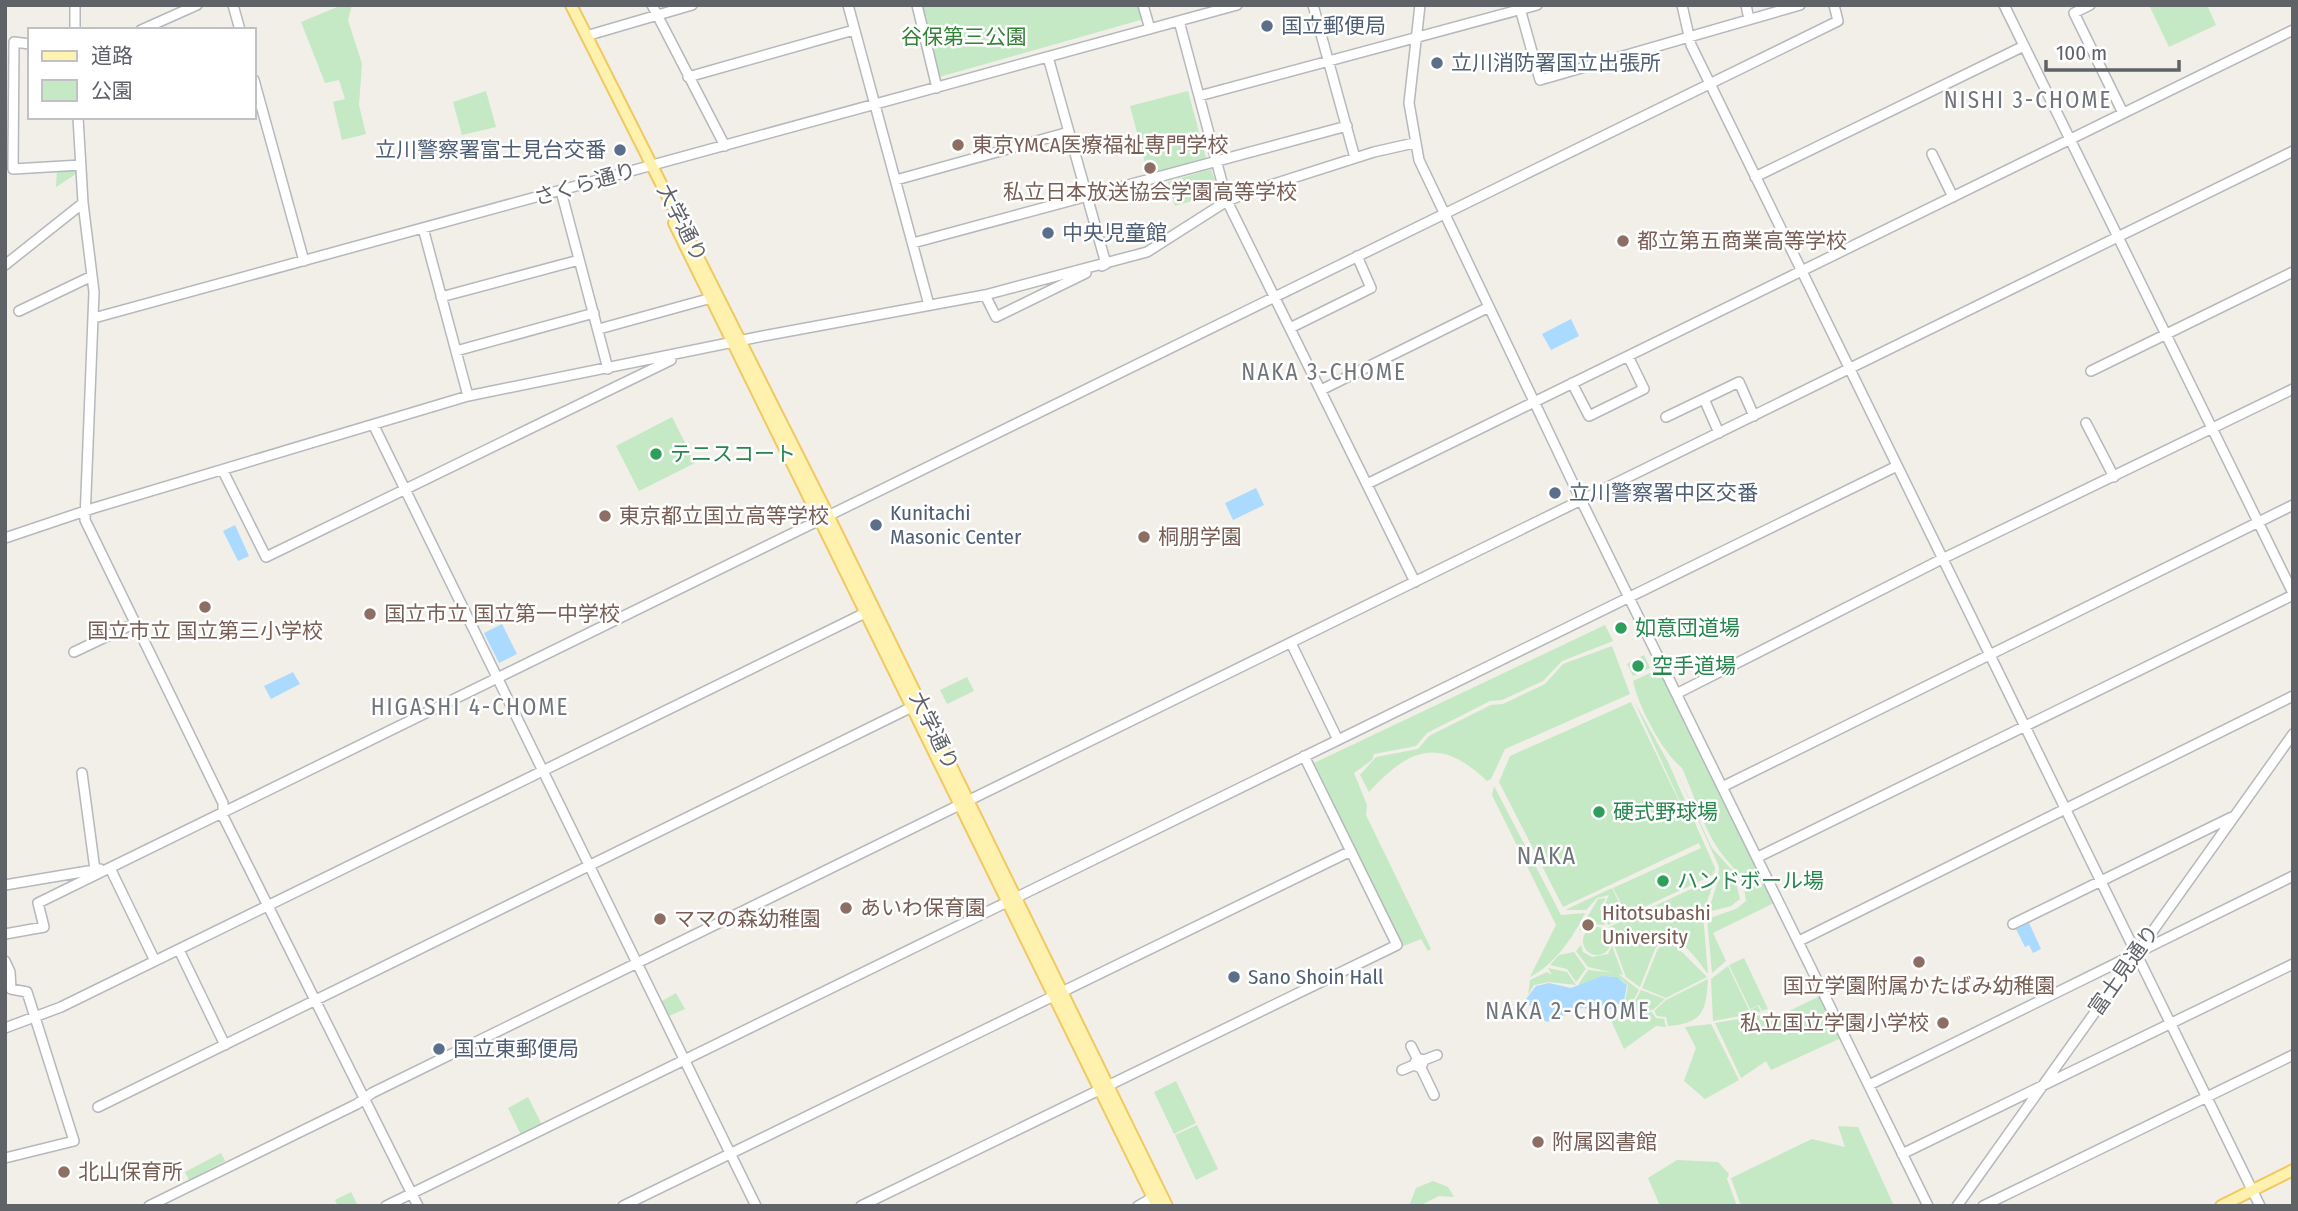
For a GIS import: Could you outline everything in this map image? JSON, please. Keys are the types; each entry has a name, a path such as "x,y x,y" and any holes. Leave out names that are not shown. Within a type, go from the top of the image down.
{"main road":[{"name":"大学通り","path":"571,5 650,166 659,177 737,343 1157,1199 1167,1206"},
{"path":"2221,1206 2293,1170"}],"street":[{"path":"75,5 75,28"},
{"path":"145,28 197,5"},
{"path":"233,5 239,28"},
{"path":"652,5 724,146"},
{"path":"586,36 692,5"},
{"path":"848,5 929,305"},
{"path":"917,5 937,88"},
{"path":"1143,5 1150,29"},
{"name":"さくら通り","path":"94,318 1237,5"},
{"path":"1313,5 1355,158"},
{"path":"1420,5 1409,93 1414,143 1444,214 1581,500 1724,786 1928,1206"},
{"path":"1199,96 1520,7 1537,5"},
{"path":"1682,5 1688,35 1709,83 2260,1206"},
{"path":"1746,5 1749,19"},
{"path":"1520,7 1540,80 1688,35 1800,5"},
{"path":"5,934 44,927 38,903 1838,21 1834,5"},
{"path":"1758,857 2293,594 2004,5"},
{"path":"2090,5 2074,13 2123,113"},
{"path":"1179,21 1227,201 1415,582"},
{"path":"688,77 854,30"},
{"path":"1367,484 2293,30"},
{"path":"28,44 14,42 13,169 81,165"},
{"path":"1755,177 2024,46"},
{"path":"1048,57 1106,264"},
{"path":"256,87 303,261"},
{"path":"79,119 83,203 94,318 85,520 133,624 223,803 223,816 313,1001 418,1206"},
{"path":"913,243 1347,126"},
{"path":"896,180 1069,132"},
{"path":"7,534 468,396 985,295 1106,264 1147,252 1227,201 1355,158 1414,143"},
{"path":"149,1206 964,802 2293,151"},
{"path":"1932,154 1953,197"},
{"path":"561,191 608,369"},
{"path":"5,265 83,203"},
{"path":"423,228 468,396"},
{"path":"1290,328 1371,288 1357,256"},
{"path":"441,297 579,260"},
{"path":"985,295 996,317 1106,264"},
{"path":"2091,371 2293,272"},
{"path":"19,311 92,276"},
{"path":"598,329 715,297"},
{"path":"1321,390 1489,307"},
{"path":"456,351 594,313"},
{"path":"223,471 266,557 682,355"},
{"path":"1572,383 1589,416 1633,395 1644,389 1628,356"},
{"path":"1666,417 1739,382 1754,416"},
{"path":"1678,693 1942,559 2293,389"},
{"path":"1704,399 1720,433"},
{"path":"2086,423 2115,477"},
{"path":"374,426 756,1206"},
{"path":"386,1206 1897,466"},
{"path":"1724,786 2293,505"},
{"path":"5,1028 35,1018 268,907 869,610"},
{"path":"74,652 133,624"},
{"path":"1291,643 1338,740"},
{"path":"1799,941 2293,696"},
{"path":"98,1107 916,705"},
{"name":"富士見通り","path":"1957,1206 2293,734"},
{"path":"861,1206 1397,945 1304,756"},
{"path":"82,773 95,870"},
{"path":"2014,924 2234,816"},
{"path":"623,1206 1351,851"},
{"path":"5,886 110,868"},
{"path":"110,868 155,961"},
{"path":"1869,1085 2293,876"},
{"path":"179,950 225,1045"},
{"path":"5,961 10,972 11,989 27,992 74,1141 5,1158"},
{"path":"1902,1154 2293,964"},
{"path":"1411,1046 1434,1095"},
{"path":"1402,1070 1437,1055"},
{"path":"1983,1206 2293,1055"},
{"path":"1138,1206 1157,1199"}],"green space":[{"path":"342,5 352,5 348,20 362,64 359,105 366,134 342,140 333,102 345,99 339,80 325,83 301,22"},
{"name":"谷保第三公園","path":"921,5 1141,5 1144,19 939,77"},
{"path":"2149,5 2207,5 2216,25 2169,47"},
{"path":"486,91 496,127 462,135 453,102"},
{"path":"1188,91 1206,158 1148,174 1130,106"},
{"path":"75,167 79,172 56,187 57,169"},
{"path":"1211,169 1219,193 1175,206 1168,182"},
{"name":"テニスコート","path":"672,417 695,463 639,491 616,446"},
{"path":"1605,625 1613,641 1562,661 1543,681 1502,700 1490,701 1427,733 1416,746 1374,754 1372,760 1354,773 1367,805 1366,815 1431,949 1428,951 1421,939 1401,947 1314,763"},
{"path":"1612,646 1630,694 1505,749 1491,779 1487,781 1454,758 1440,753 1425,753 1398,765 1369,792 1360,775 1376,757 1418,749 1429,736 1491,705 1503,704 1545,684 1563,664"},
{"name":"空手道場","path":"1644,655 1650,668 1633,676 1627,664"},
{"path":"1665,666 1774,903 1713,933 1726,961 1712,973 1707,919 1736,909 1746,901 1739,875 1710,835 1682,768 1659,740 1636,691 1633,681"},
{"path":"967,677 974,691 947,704 940,690"},
{"name":"硬式野球場","path":"1634,701 1668,762 1715,868 1714,874 1712,870 1713,875 1627,915 1613,888 1701,848 1699,843 1563,907 1499,782 1510,756 1631,702 1693,830"},
{"path":"1675,768 1712,848 1733,871 1740,899 1731,906 1708,912 1718,881 1719,867"},
{"path":"1494,786 1561,915 1585,913 1562,950 1530,977 1556,925 1492,795"},
{"path":"1715,878 1703,914 1708,974 1686,948 1667,937 1613,942 1609,927"},
{"path":"1612,888 1626,916 1608,925 1603,908 1609,895 1597,898 1586,910 1565,910"},
{"path":"1606,898 1600,908 1605,925 1595,924 1579,931 1598,899"},
{"path":"1597,927 1607,931 1611,941 1607,951 1597,955 1587,951 1583,941 1587,931"},
{"path":"1664,936 1655,949 1640,987 1626,977 1614,945"},
{"path":"1667,937 1707,977 1666,998 1642,988 1657,951"},
{"path":"1581,945 1583,952 1592,957 1608,954 1612,946 1623,975 1588,967 1576,951"},
{"path":"1574,952 1586,969 1576,982 1567,969 1550,965 1559,955"},
{"path":"1744,958 1768,1009 1762,1011 1759,1005 1750,1009 1729,965"},
{"path":"1728,966 1749,1010 1758,1006 1761,1012 1713,1021 1711,979"},
{"path":"1548,968 1567,972 1576,985 1549,982 1534,985 1528,995 1530,980 1547,972 1552,975"},
{"path":"1588,970 1617,973 1639,990 1634,999 1608,1014 1625,1002 1628,985 1610,976 1578,985"},
{"path":"1708,979 1704,1008 1696,1019 1668,1026 1666,1017 1657,1016 1654,1011 1666,1000"},
{"path":"1641,990 1665,999 1653,1010 1616,1015 1652,1012 1656,1018 1664,1019 1666,1027 1656,1026 1624,1049 1609,1016 1635,1001"},
{"path":"676,993 685,1009 669,1016 662,1001"},
{"path":"1820,996 1841,1038 1771,1070 1766,1061 1741,1078 1715,1023 1762,1015 1766,1022"},
{"path":"1711,1024 1739,1080 1705,1099 1684,1081 1696,1048 1685,1027"},
{"path":"1176,1081 1196,1123 1174,1134 1154,1092"},
{"path":"528,1097 542,1125 521,1135 508,1108"},
{"path":"1197,1125 1218,1169 1196,1180 1175,1135"},
{"path":"1838,1126 1858,1127 1894,1206 1741,1206 1731,1178 1812,1139 1845,1147"},
{"path":"221,1153 225,1161 189,1180 185,1172"},
{"path":"1677,1160 1718,1162 1729,1174 1727,1179 1737,1206 1660,1206 1648,1178"},
{"path":"1433,1181 1448,1187 1454,1197 1439,1196 1419,1206 1409,1206 1416,1188"},
{"path":"351,1192 358,1206 338,1206 335,1200"}],"water":[{"path":"1571,319 1579,336 1551,350 1542,334"},
{"path":"1256,488 1264,505 1233,520 1225,503"},
{"path":"235,525 249,556 238,561 223,531"},
{"path":"502,624 517,654 499,663 484,633"},
{"path":"293,672 300,684 271,699 264,686"},
{"path":"2029,923 2041,949 2033,953 2029,945 2025,947 2016,929"},
{"path":"1602,976 1617,977 1627,985 1624,1001 1609,1010 1582,1008 1547,1022 1535,1014 1526,999 1536,986 1549,983 1571,988"}],"place":[{"name":"国立郵便局","path":"1267,26"},
{"name":"立川消防署国立出張所","path":"1437,63"},
{"name":"東京YMCA医療福祉専門学校","path":"958,145"},
{"name":"立川警察署富士見台交番","path":"620,150"},
{"name":"私立日本放送協会学園高等学校","path":"1150,168"},
{"name":"中央児童館","path":"1048,233"},
{"name":"都立第五商業高等学校","path":"1623,241"},
{"name":"テニスコート","path":"656,454"},
{"name":"立川警察署中区交番","path":"1555,493"},
{"name":"東京都立国立高等学校","path":"605,516"},
{"name":"Kunitachi Masonic Center","path":"876,525"},
{"name":"桐朋学園","path":"1144,537"},
{"name":"国立市立 国立第三小学校","path":"205,607"},
{"name":"国立市立 国立第一中学校","path":"370,614"},
{"name":"如意団道場","path":"1621,628"},
{"name":"空手道場","path":"1638,666"},
{"name":"硬式野球場","path":"1599,812"},
{"name":"ハンドボール場","path":"1663,881"},
{"name":"あいわ保育園","path":"846,908"},
{"name":"ママの森幼稚園","path":"660,919"},
{"name":"Hitotsubashi University","path":"1588,925"},
{"name":"国立学園附属かたばみ幼稚園","path":"1919,962"},
{"name":"Sano Shoin Hall","path":"1234,977"},
{"name":"私立国立学園小学校","path":"1943,1023"},
{"name":"国立東郵便局","path":"439,1049"},
{"name":"附属図書館","path":"1538,1142"},
{"name":"北山保育所","path":"64,1172"}],"district":[{"name":"NISHI 3-CHOME","path":"2028,100"},
{"name":"NAKA 3-CHOME","path":"1324,372"},
{"name":"HIGASHI 4-CHOME","path":"470,707"},
{"name":"NAKA","path":"1547,856"},
{"name":"NAKA 2-CHOME","path":"1568,1011"}]}
